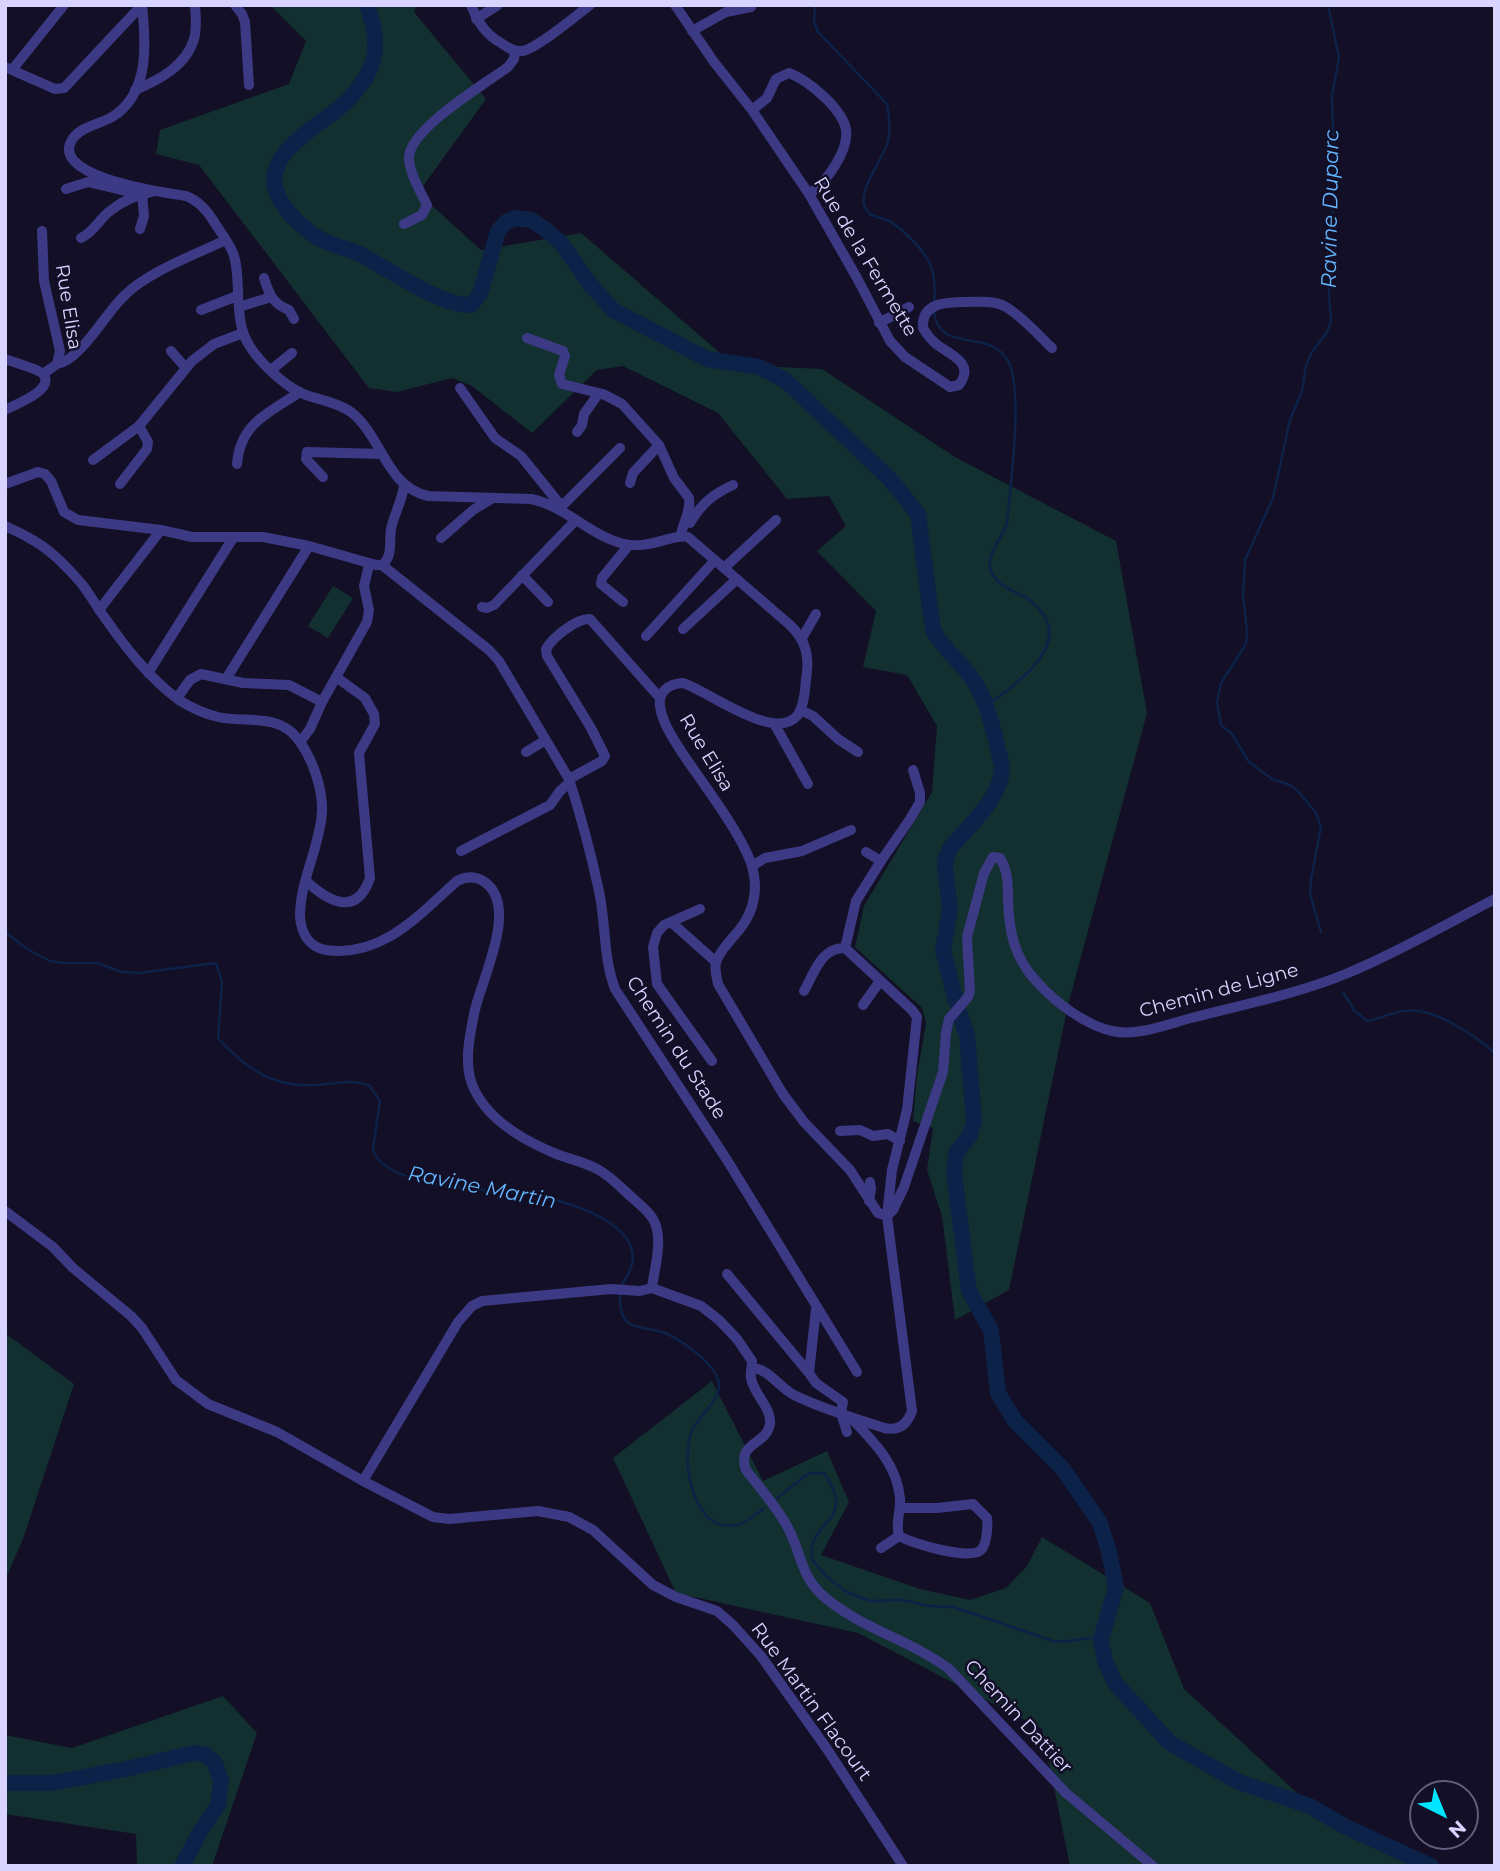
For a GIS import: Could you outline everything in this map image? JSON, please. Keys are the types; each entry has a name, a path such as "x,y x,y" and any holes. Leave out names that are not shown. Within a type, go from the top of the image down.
{"street":[{"path":"64,5 9,68 55,89 64,88 142,5"},
{"path":"142,5 144,67 135,90 117,114 74,137 71,153 78,166 95,176 155,191"},
{"path":"135,90 164,76 189,50 196,33 195,5"},
{"path":"235,5 243,13 245,22 249,85"},
{"path":"471,5 476,19 491,37 515,51 522,52 534,47 590,5"},
{"path":"476,19 498,5"},
{"name":"Rue de la Fermette","path":"675,5 752,110 808,194 857,278 879,323 890,341 905,357 944,384 950,387 959,385 963,374 960,361 953,353 934,343 923,328 923,322 933,307 944,302 998,304 1013,312 1052,348"},
{"path":"692,31 726,12 751,7"},
{"path":"404,225 418,219 427,205 409,160 414,141 429,124 508,68 514,59 515,51"},
{"path":"752,110 766,98 776,79 789,73 810,85 839,116 846,132 843,146 825,183 808,194"},
{"name":"Rue Elisa","path":"66,189 88,181 140,194"},
{"name":"Rue Elisa","path":"81,238 91,232 109,211 140,194 155,191 186,196 197,202 210,215 226,240 235,261 243,333 258,356 271,370 300,392 349,410 366,429 404,486"},
{"path":"140,194 144,216 140,229"},
{"name":"Rue Elisa","path":"38,236 44,281 60,351 57,364 43,374"},
{"path":"57,364 72,358 127,292 179,262 226,240"},
{"path":"264,278 271,297 278,306 289,310 294,319"},
{"path":"201,310 237,296"},
{"path":"239,307 271,297"},
{"path":"879,323 909,307"},
{"path":"93,460 139,426 185,367 214,344 243,333"},
{"path":"527,338 565,353 559,375 562,384 599,393 622,404 660,445 674,478 689,498 688,513 681,535"},
{"path":"171,351 185,367"},
{"path":"271,370 292,352"},
{"path":"5,359 43,374 45,384 38,393 5,410"},
{"path":"460,388 495,438 527,462 558,502 559,509"},
{"path":"237,464 241,439 249,428 300,392"},
{"path":"577,432 582,425 584,414 599,393"},
{"path":"120,484 146,449 148,442 139,426"},
{"path":"630,483 633,473 660,445"},
{"path":"559,509 620,448"},
{"path":"323,477 306,459 307,452 382,454"},
{"path":"5,484 41,472 51,481 64,512 72,519 161,530 192,537 263,537 309,546 369,565 382,565 389,558 392,524 403,498 404,486 416,494 428,496 544,501 602,536 629,545 655,545 681,535 702,504 733,485"},
{"path":"441,538 473,510 494,498"},
{"path":"482,607 494,605 575,520"},
{"path":"724,568 776,520"},
{"path":"5,526 30,538 57,558 81,583 148,673 177,698 187,705 216,716 279,724 292,732 300,742 319,784 322,810 300,916 304,935 317,948 345,951 390,938 457,881 466,877 486,883 495,892 499,906 497,938 474,1011 468,1050 470,1078 484,1107 495,1118 532,1142 600,1170 648,1212 658,1237 652,1288"},
{"path":"99,610 161,530"},
{"path":"681,535 697,543 802,638 806,648 808,671 800,710 790,722 775,725 808,784"},
{"path":"148,673 233,538"},
{"path":"623,601 601,584 602,578 629,545"},
{"path":"226,679 309,546"},
{"path":"646,636 715,560"},
{"path":"300,742 310,729 335,677 368,622 369,610 363,591 369,565"},
{"name":"Chemin du Stade","path":"382,565 499,660 569,781 600,893 608,965 615,989 727,1160 858,1372"},
{"path":"522,575 548,602"},
{"path":"684,629 737,579"},
{"path":"802,638 816,614"},
{"path":"461,851 550,805 569,781 602,761 605,756 547,656 546,649 550,643 583,619 590,619 660,698"},
{"path":"177,698 197,674 243,682 289,685 322,702"},
{"path":"306,881 322,896 332,901 345,902 362,894 370,878 359,753 375,724 374,714 365,698 335,677"},
{"name":"Rue Elisa","path":"716,962 750,916 755,890 752,866 739,839 670,734 660,707 660,698 665,689 683,683 752,718 775,725"},
{"path":"800,710 813,716 838,739 858,752"},
{"path":"526,752 546,740"},
{"path":"845,948 856,901 920,802 920,793 912,770"},
{"path":"752,866 765,858 802,851 851,830"},
{"path":"866,852 881,861"},
{"name":"Chemin de Ligne","path":"887,1216 893,1210 904,1187 943,1072 949,1019 970,991 967,937 984,873 993,857 1000,858 1005,869 1012,940 1021,962 1037,983 1068,1008 1090,1023 1112,1031 1139,1031 1232,1008 1345,975 1401,949 1495,898"},
{"path":"700,909 659,929 653,947 657,984 712,1061"},
{"path":"671,922 716,962 723,1004 783,1094 804,1122 850,1170 878,1213 887,1216"},
{"path":"363,1481 457,1322 472,1306 492,1298 611,1289 640,1291 652,1288 701,1306 719,1320 750,1355 752,1368 758,1368 793,1395 892,1430 904,1425 912,1411 887,1216 892,1170 907,1110 917,1017 845,948"},
{"path":"804,991 822,958 830,951 845,948"},
{"path":"863,1005 880,981"},
{"path":"840,1131 860,1130 873,1136 888,1135 900,1141"},
{"path":"869,1201 870,1182"},
{"name":"Rue Martin Flacourt","path":"5,1211 53,1247 73,1268 131,1316 176,1380 193,1394 230,1415 253,1421 276,1432 421,1513 441,1518 538,1511 569,1517 593,1530 653,1585 717,1611 761,1656 827,1749 903,1866"},
{"path":"727,1274 816,1383 843,1402 847,1432"},
{"path":"809,1373 817,1308"},
{"name":"Chemin Dattier","path":"752,1368 751,1379 768,1415 770,1426 763,1437 749,1448 744,1463 746,1470 788,1528 805,1574 813,1585 845,1611 935,1658 949,1669 1066,1793 1153,1866"},
{"path":"845,1414 875,1444 897,1482 901,1508 897,1529 899,1536"},
{"path":"899,1536 937,1549 971,1554 981,1550 984,1545 988,1524 983,1513 973,1504 901,1508"},
{"path":"881,1548 899,1536"}],"green space":[{"path":"270,5 417,5 414,12 486,99 418,193 481,250 581,233 734,365 822,369 955,457 1116,541 1147,713 1068,1005 1009,1290 955,1320 942,1216 927,1170 933,1128 913,1121 926,1023 922,1008 855,947 864,906 932,792 937,726 907,675 863,667 876,611 817,551 846,526 829,496 787,499 718,413 623,366 597,370 532,433 472,386 452,378 397,392 369,388 199,165 156,154 160,130 289,84 306,41"},
{"path":"333,586 353,598 328,638 308,626"},
{"path":"5,1333 74,1384 23,1539 5,1580"},
{"path":"712,1381 763,1481 827,1451 849,1502 821,1555 920,1589 970,1600 1006,1588 1027,1566 1042,1537 1150,1603 1184,1689 1335,1828 1430,1866 1070,1866 1042,1729 858,1633 676,1593 613,1458"},
{"path":"223,1696 257,1733 212,1866 137,1866 136,1834 5,1814 5,1735 72,1748"}],"waterway":[{"path":"367,5 373,23 375,50 366,77 346,102 293,145 282,157 275,171 275,186 282,203 299,223 320,239 360,254 430,293 445,300 471,305 480,294 498,231 506,222 516,218 531,220 561,243 590,284 613,310 707,359 759,367 785,380 890,479 918,514 933,630 981,693 1002,766 1001,777 991,799 951,847 946,857 950,908 943,950 956,1002"},
{"path":"815,5 814,21 818,32 887,104 890,128 888,142 867,184 863,201 872,215 896,225 928,259 935,283 934,304"},
{"name":"Ravine Duparc","path":"1321,932 1310,894 1321,827 1316,813 1298,791 1272,779 1249,762 1232,734 1221,725 1217,702 1221,683 1246,644 1243,595 1245,560 1273,498 1290,420 1302,391 1306,365 1331,321 1327,265 1329,231 1335,200 1332,96 1339,57 1328,5"},
{"path":"934,311 938,324 945,333 989,345 1000,351 1008,361 1015,394 1013,463 1007,523 993,551 990,570 1002,584 1036,605 1046,619 1049,632 1047,645 1030,670 985,707"},
{"name":"Ravine Martin","path":"5,932 27,949 50,961 97,963 122,972 138,973 216,963 222,982 218,1038 250,1067 286,1083 316,1085 350,1082 370,1086 380,1101 373,1149 381,1162 395,1171 438,1184 552,1199 606,1220 620,1231 629,1244 633,1258 621,1288"},
{"name":"Ravine Duparc","path":"1343,992 1354,1010 1367,1021 1405,1011 1428,1013 1465,1031 1495,1053"},
{"path":"959,1012 967,1035 974,1121 970,1135 956,1153 954,1174 969,1291 991,1330 998,1393 1015,1421 1063,1469 1100,1523 1116,1587 1101,1639 1105,1661 1115,1683 1170,1743 1239,1782 1310,1806 1344,1826 1431,1866"},
{"name":"Ravine Martin","path":"620,1294 623,1316 627,1322 665,1333 678,1340 693,1350 715,1373 719,1388 717,1394 694,1427 688,1447 689,1474 703,1512 723,1525 736,1525 747,1521 763,1509"},
{"name":"Ravine Martin","path":"776,1499 809,1473 824,1473 836,1502 834,1512 817,1535 812,1559 826,1576 845,1591 861,1598 870,1601 903,1600 929,1606 953,1607 1053,1641 1101,1639"},
{"path":"5,1783 53,1783 194,1753 206,1755 215,1763 221,1781 218,1805 182,1866"}]}
